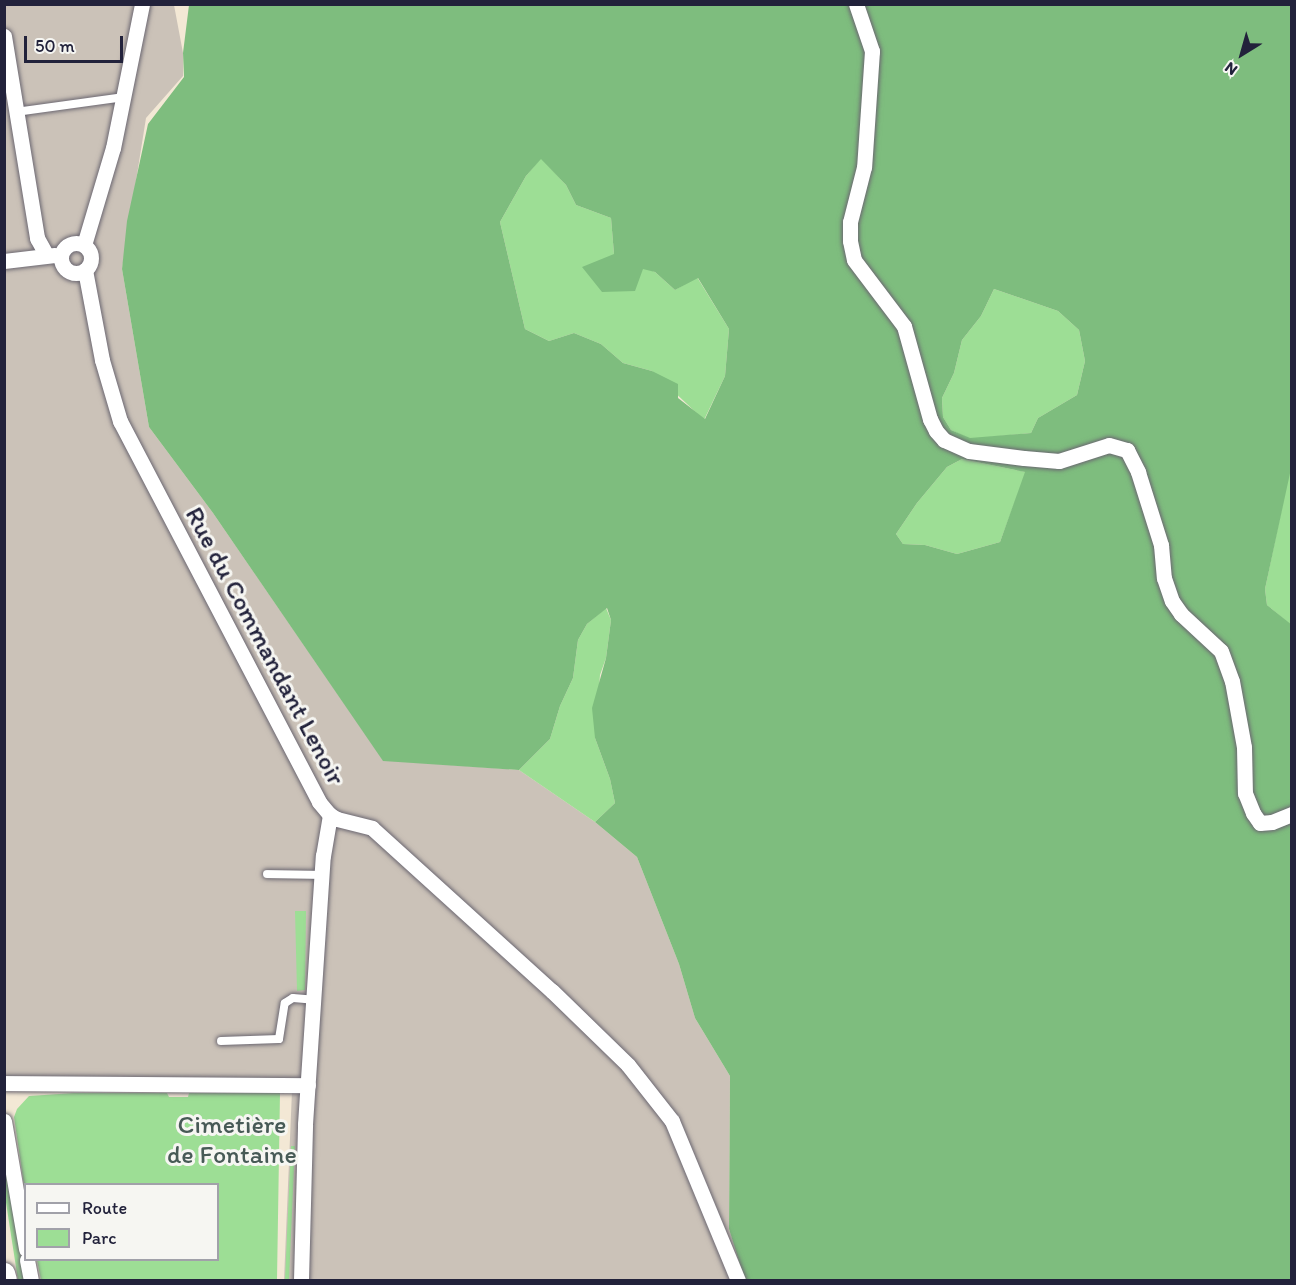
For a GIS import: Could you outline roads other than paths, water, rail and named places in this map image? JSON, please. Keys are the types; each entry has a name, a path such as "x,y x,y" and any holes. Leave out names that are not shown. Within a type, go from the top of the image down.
{"main road":[{"path":"4,1273 6,1281"}],"street":[{"path":"4,36 37,238 67,270 76,273 85,270 91,257 84,245 113,148 142,4"},
{"path":"856,4 873,51 864,167 849,222 850,241 854,260 904,326 930,419 944,440 969,451 1059,461 1109,445 1127,450 1138,472 1161,545 1164,578 1172,601 1181,614 1209,637 1221,651 1228,671 1244,747 1245,793 1253,813 1260,823 1272,822 1292,814"},
{"path":"4,261 54,255 68,245 84,245"},
{"name":"Rue du Commandant Lenoir","path":"85,270 102,360 120,421 319,801 330,815 372,828 552,991 628,1065 672,1121 716,1229 730,1254 738,1281"},
{"path":"301,1281 308,1085 322,875 330,815"},
{"path":"4,1083 308,1085"},
{"path":"4,1121 24,1238"},
{"path":"27,1261 31,1281"}],"lane":[{"path":"16,112 123,97"},
{"path":"267,874 322,875"},
{"path":"221,1041 279,1039 285,1003 293,998 315,1000"}],"park label":[{"name":"Cimetière de Fontaine","path":"232,1140"}]}
